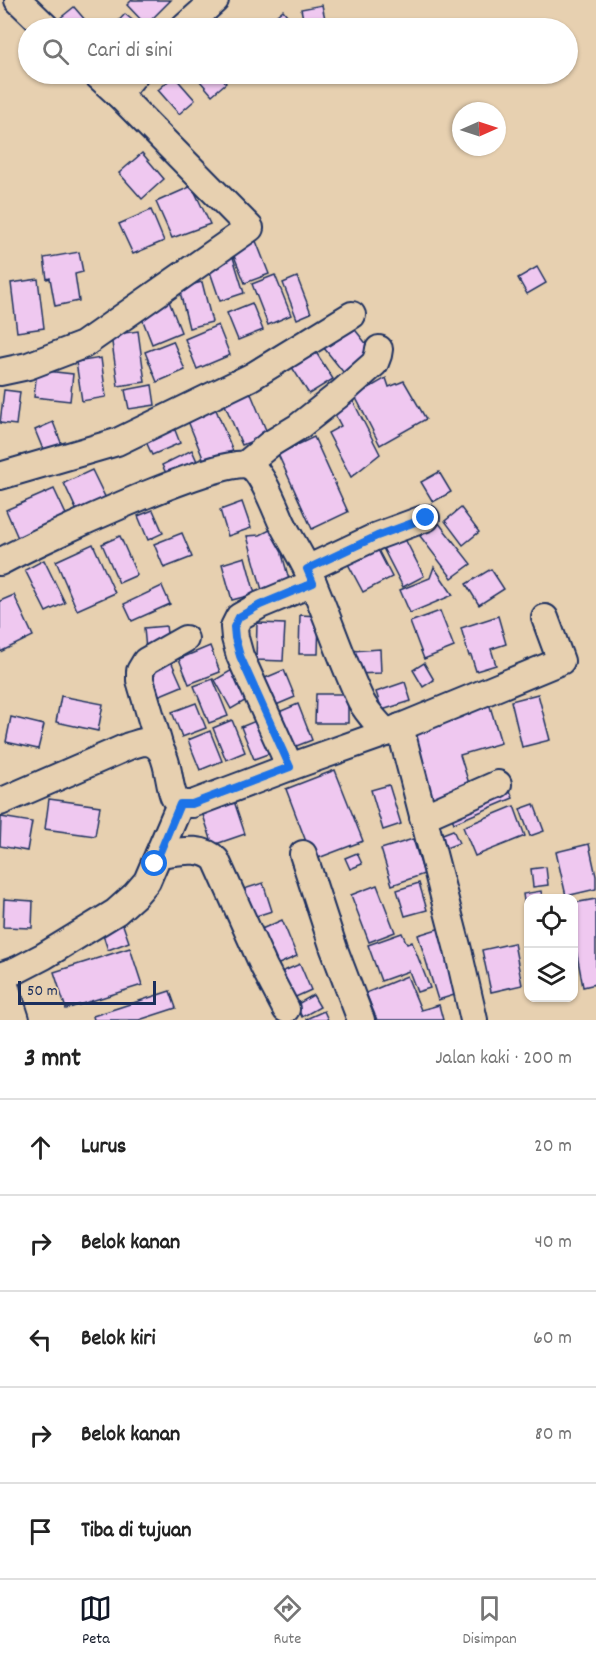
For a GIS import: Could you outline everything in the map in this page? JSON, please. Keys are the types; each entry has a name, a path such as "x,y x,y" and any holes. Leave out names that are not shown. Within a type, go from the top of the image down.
{"main road":[{"path":"0,978 13,1020"}],"street":[{"path":"18,0 37,18"},
{"path":"195,18 215,0"},
{"path":"0,372 28,366 83,345 250,228 107,84"},
{"path":"118,94 126,84"},
{"path":"0,476 117,442 251,377 352,315"},
{"path":"246,464 341,393 375,363 379,349"},
{"path":"0,562 35,543 102,513 177,483 226,466 246,464 251,466 256,471 310,576 362,704 393,730 423,817 474,1020"},
{"path":"290,767 240,656 234,627 239,617 377,536 426,518"},
{"path":"185,639 146,661 140,671 140,680 174,797 180,804 192,804 393,730 561,661 545,618"},
{"path":"0,802 129,746 144,742 160,748"},
{"path":"423,817 498,784"},
{"path":"0,978 44,956 116,912 135,895 147,881 180,804"},
{"path":"159,854 202,851 210,854 216,860 264,967 286,1009"},
{"path":"303,854 334,949 361,1020"}],"building":[{"path":"132,0 171,0 153,18 139,18 127,5"},
{"path":"322,5 325,18 303,18 301,9"},
{"path":"74,7 83,18 60,18"},
{"path":"283,10 289,18 273,18"},
{"path":"165,84 181,84 195,100 179,114 158,90"},
{"path":"203,84 225,84 212,95"},
{"path":"142,153 164,179 142,199 119,173"},
{"path":"192,186 210,224 172,238 156,202"},
{"path":"151,210 164,241 133,254 119,224"},
{"path":"256,241 269,274 245,283 232,251"},
{"path":"79,252 83,272 75,274 79,301 55,306 44,258"},
{"path":"232,254 244,293 220,301 207,263"},
{"path":"537,267 546,283 527,294 518,278"},
{"path":"275,275 291,315 268,325 252,284"},
{"path":"297,277 311,313 297,319 283,283"},
{"path":"38,279 44,328 17,332 11,283"},
{"path":"202,282 212,322 189,328 179,288"},
{"path":"167,296 181,332 152,344 138,308"},
{"path":"252,303 263,330 238,340 227,313"},
{"path":"348,321 372,351 344,373 320,343"},
{"path":"218,325 230,355 197,369 185,339"},
{"path":"138,331 145,382 118,386 111,335"},
{"path":"173,341 185,370 157,382 145,352"},
{"path":"312,346 333,379 309,394 288,361"},
{"path":"101,358 106,397 82,401 76,362"},
{"path":"37,370 73,374 70,401 34,397"},
{"path":"386,378 389,387 404,381 426,419 380,445 355,396"},
{"path":"152,385 155,405 129,409 125,390"},
{"path":"249,389 268,435 242,445 223,400"},
{"path":"4,390 20,392 16,425 0,423"},
{"path":"352,399 380,454 351,477 328,433 341,426 332,409"},
{"path":"212,400 233,451 205,463 184,411"},
{"path":"53,422 62,445 44,452 35,430"},
{"path":"173,425 180,443 152,455 144,437"},
{"path":"314,437 348,512 312,529 278,454"},
{"path":"192,450 199,466 170,481 162,465"},
{"path":"92,470 110,507 81,520 64,483"},
{"path":"439,472 451,492 433,502 421,482"},
{"path":"54,489 70,523 21,545 6,510"},
{"path":"242,502 251,528 228,536 220,510"},
{"path":"461,508 479,532 463,545 445,521"},
{"path":"153,510 163,533 148,540 138,516"},
{"path":"438,522 471,564 452,578 420,536"},
{"path":"276,527 287,551 282,554 291,587 265,601 247,536 260,535"},
{"path":"182,533 192,557 164,568 154,544"},
{"path":"120,536 137,575 119,583 102,544"},
{"path":"404,537 424,576 403,587 383,548"},
{"path":"93,544 115,593 77,610 56,561"},
{"path":"376,546 392,577 363,592 347,562"},
{"path":"245,557 255,594 232,600 222,564"},
{"path":"44,560 65,603 46,612 25,570"},
{"path":"434,567 453,595 410,613 400,590 430,578"},
{"path":"491,569 504,589 479,605 466,584"},
{"path":"162,586 170,604 132,621 124,604"},
{"path":"14,595 33,636 0,652 0,601"},
{"path":"440,611 454,647 424,659 410,622"},
{"path":"300,615 319,616 318,654 299,654"},
{"path":"498,616 506,644 491,649 496,665 476,671 461,628"},
{"path":"257,623 285,624 283,661 256,660"},
{"path":"166,626 169,648 146,650 144,628"},
{"path":"210,646 220,672 189,684 179,659"},
{"path":"380,649 381,673 354,674 352,651"},
{"path":"171,661 182,686 158,696 148,670"},
{"path":"424,663 434,680 423,687 413,670"},
{"path":"239,666 255,695 231,709 215,680"},
{"path":"284,670 295,697 269,708 258,681"},
{"path":"213,679 228,716 209,723 194,686"},
{"path":"405,682 411,701 382,710 376,692"},
{"path":"316,694 348,694 348,723 315,723"},
{"path":"538,694 550,740 522,747 511,701"},
{"path":"61,696 103,704 98,731 56,722"},
{"path":"196,703 206,728 182,737 172,712"},
{"path":"489,703 501,743 460,755 471,790 432,802 412,726"},
{"path":"298,704 312,740 286,750 272,715"},
{"path":"11,717 44,725 38,749 6,742"},
{"path":"263,718 276,751 254,759 241,727"},
{"path":"232,720 245,752 226,760 213,728"},
{"path":"210,731 222,761 200,770 188,740"},
{"path":"335,770 363,841 313,860 286,789"},
{"path":"389,785 401,824 383,830 371,790"},
{"path":"509,788 513,798 454,823 450,813"},
{"path":"49,799 100,806 95,836 45,829"},
{"path":"234,801 245,834 213,845 202,812"},
{"path":"534,804 544,831 530,836 520,809"},
{"path":"514,806 525,836 475,856 463,827"},
{"path":"1,817 32,822 27,851 0,846"},
{"path":"453,830 459,843 446,848 440,835"},
{"path":"413,839 424,874 392,885 381,849"},
{"path":"589,844 596,876 596,889 566,894 556,852"},
{"path":"357,853 362,864 350,869 345,858"},
{"path":"546,867 548,885 533,887 531,869"},
{"path":"263,883 272,911 253,917 244,889"},
{"path":"419,883 427,910 405,916 397,890"},
{"path":"377,885 395,932 369,942 351,895"},
{"path":"541,891 541,894 524,894 524,901 523,894"},
{"path":"4,899 33,901 32,928 3,927"},
{"path":"596,899 596,984 583,987 578,960 578,902"},
{"path":"282,920 297,956 272,967 257,931"},
{"path":"123,925 129,942 108,950 102,932"},
{"path":"444,927 464,992 438,1000 418,935"},
{"path":"402,933 407,944 412,942 430,988 417,992 409,971 381,981 368,945"},
{"path":"514,943 522,985 491,992 482,950"},
{"path":"130,948 142,985 66,1009 54,972"},
{"path":"300,964 311,990 289,1000 277,974"},
{"path":"407,976 421,1010 439,1005 443,1020 377,1020 366,993"},
{"path":"170,991 176,1008 139,1020 94,1020 93,1016"},
{"path":"313,995 320,1007 302,1017 296,1005"},
{"path":"324,1011 328,1020 306,1020 306,1019"}],"route":[{"path":"155,864 180,804 192,804 290,767 240,656 234,627 239,617 249,610 313,583 307,569 377,536 426,518"}]}
